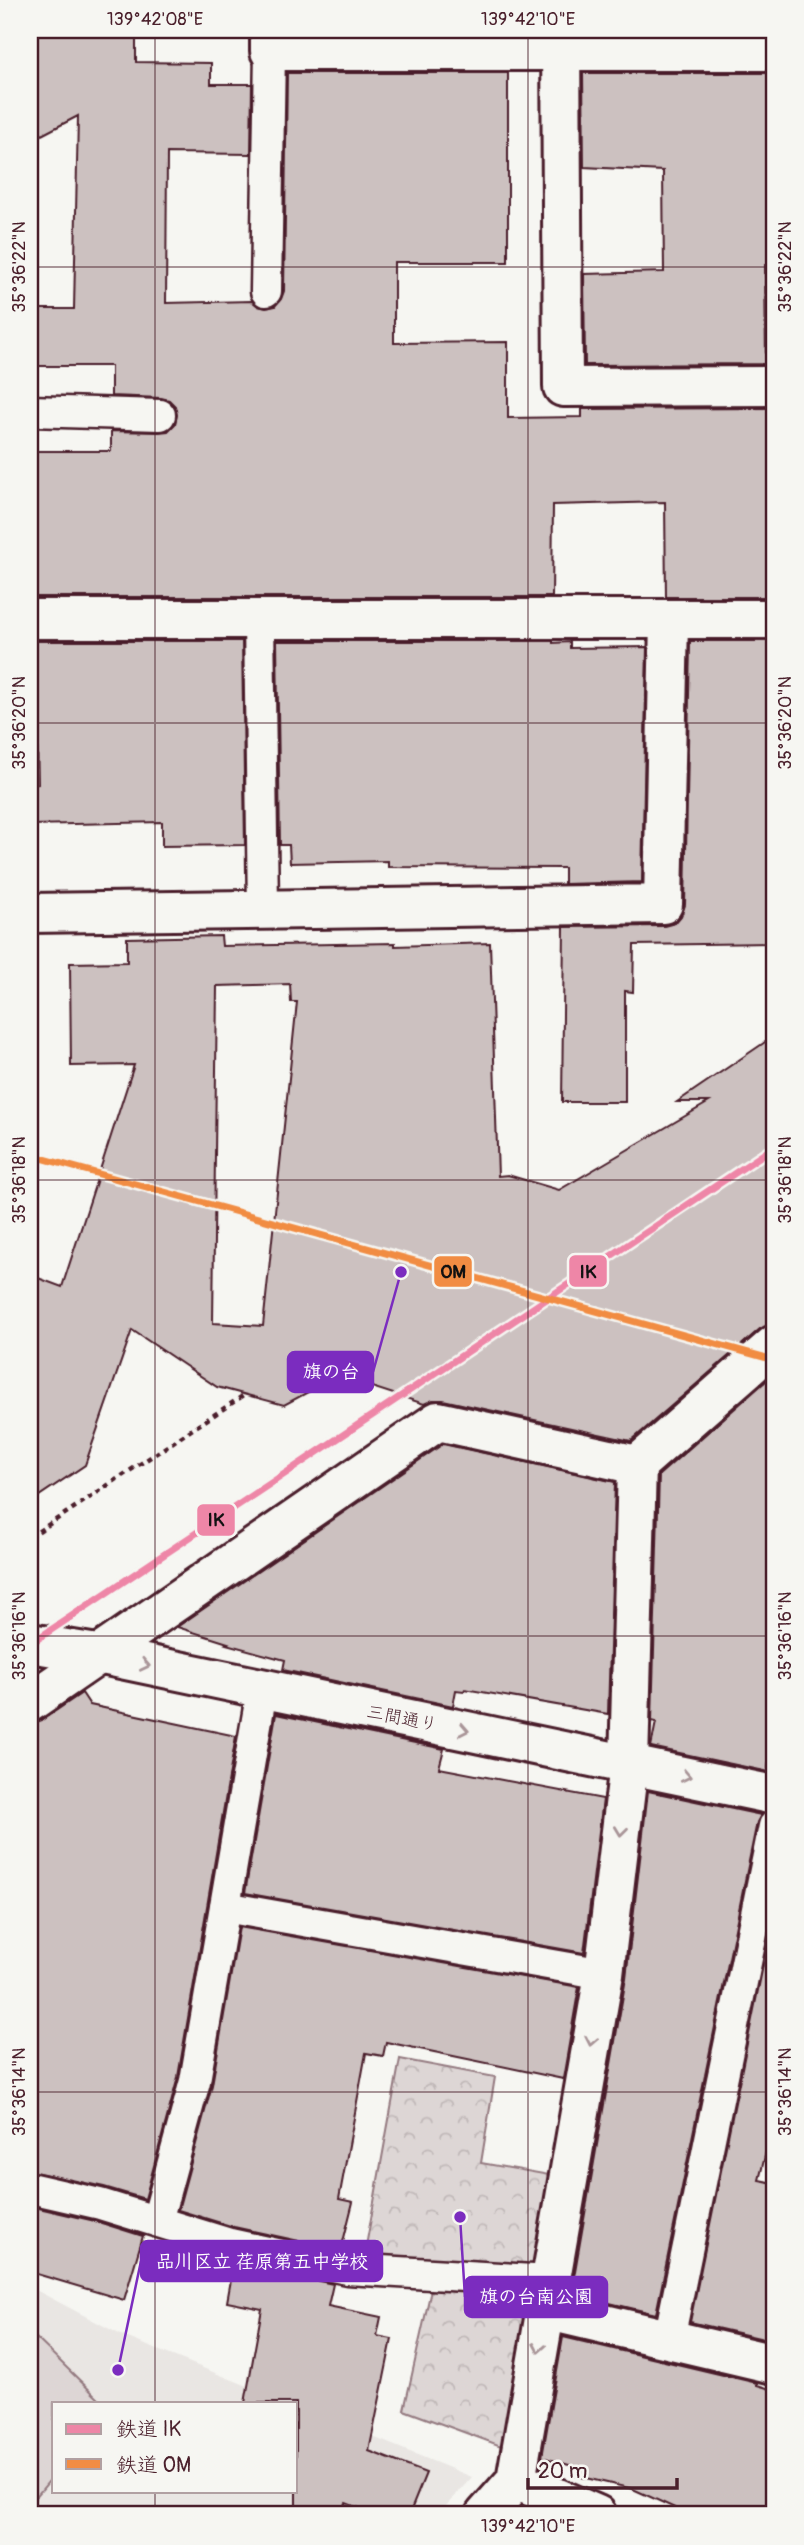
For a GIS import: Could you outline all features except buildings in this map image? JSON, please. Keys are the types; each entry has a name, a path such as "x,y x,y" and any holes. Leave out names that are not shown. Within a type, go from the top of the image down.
{"street":[{"path":"270,40 561,40 774,51"},
{"path":"561,40 563,387 774,386"},
{"path":"30,619 774,619"},
{"path":"30,913 663,904 669,620"},
{"path":"485,2515 516,2480 604,1974 629,1764 637,1465 774,1345"},
{"path":"30,1702 438,1421 637,1465"},
{"name":"三間通り","path":"30,1643 97,1654 774,1795"},
{"path":"548,2295 669,2339 774,2364"},
{"path":"516,2480 597,2515"}],"lane":[{"path":"266,291 270,40"},
{"path":"30,411 160,415"},
{"path":"259,620 263,909"},
{"path":"157,2221 195,2081 262,1690"},
{"path":"669,2339 774,1826"},
{"path":"225,1907 604,1974"},
{"path":"30,2188 100,2204 230,2244 347,2269 548,2295"}],"path":[{"path":"30,1537 244,1395"}],"shaded area":[{"path":"30,2287 123,2336 288,2402 52,2402 52,2492 298,2492 298,2407 472,2477 438,2515 30,2515"}],"green space":[{"path":"400,2059 495,2077 481,2163 555,2176 509,2449 404,2410 437,2263 364,2257"},
{"path":"30,2332 102,2402 52,2402 52,2477 30,2504"}],"rail line":[{"name":"IK","path":"30,1644 774,1147"},
{"name":"OM","path":"30,1155 774,1360"}],"place":[{"name":"旗の台","path":"401,1272"},
{"name":"旗の台南公園","path":"460,2217"},
{"name":"品川区立 荏原第五中学校","path":"118,2370"}]}
